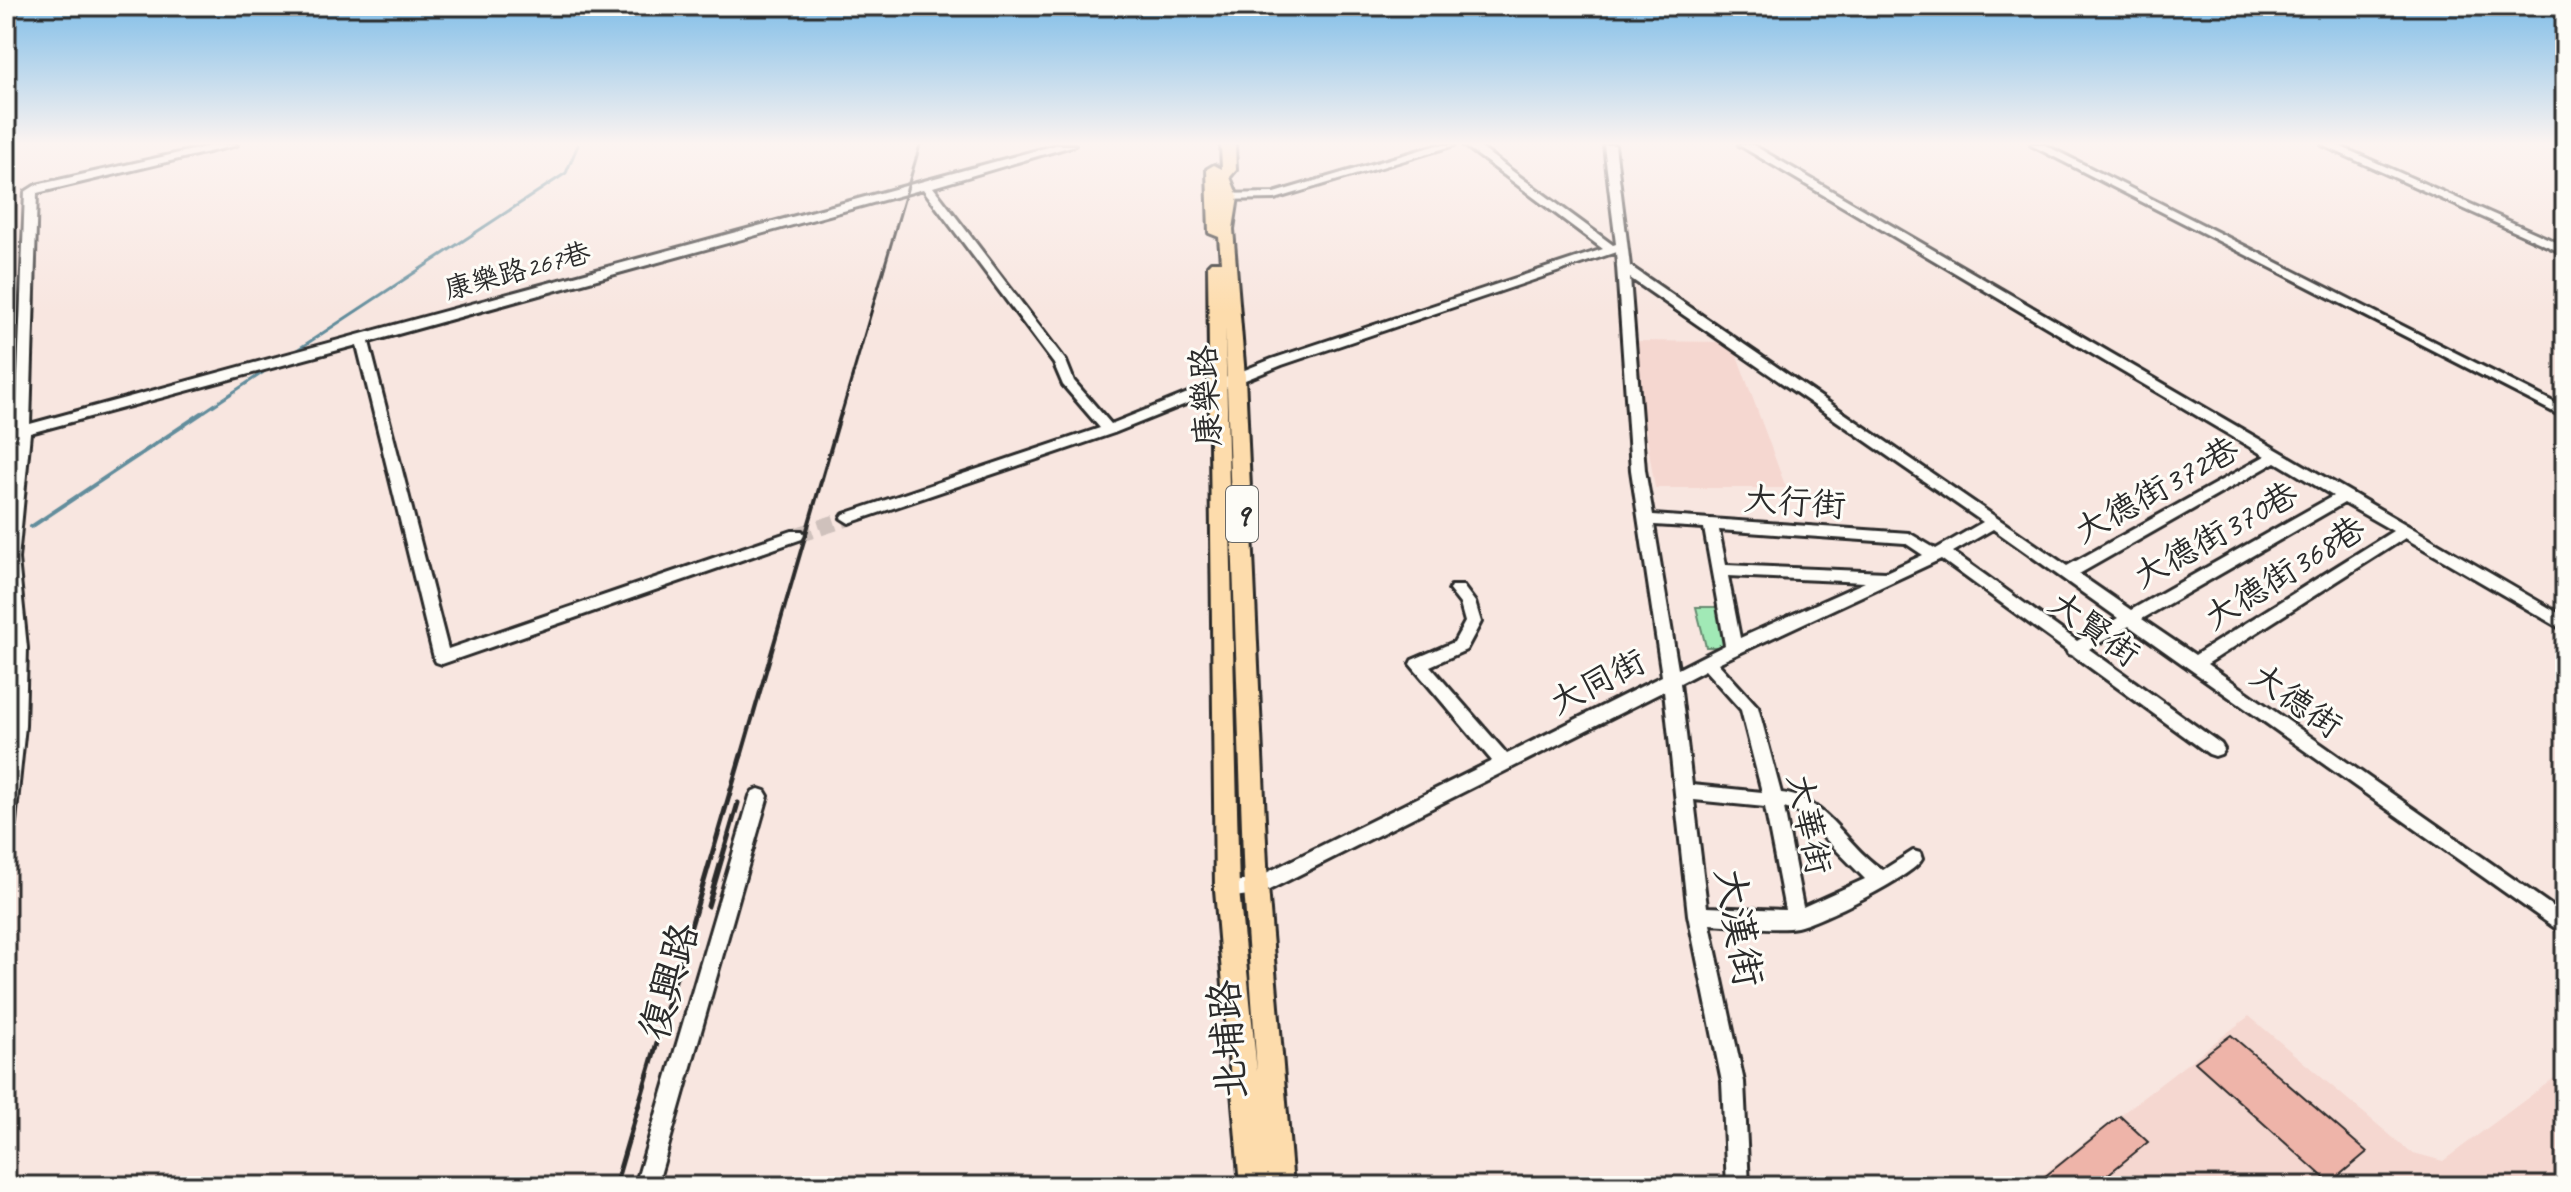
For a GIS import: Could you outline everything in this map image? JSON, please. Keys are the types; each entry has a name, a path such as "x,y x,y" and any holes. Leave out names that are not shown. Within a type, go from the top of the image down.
{"main road":[{"name":"康樂路","path":"1223,201 1237,377 1256,887"},
{"name":"康樂路","path":"1223,201 1217,388 1227,890"},
{"path":"1224,628 1247,626"},
{"name":"北埔路","path":"1256,887 1279,1186"},
{"name":"北埔路","path":"1227,890 1254,1186"}],"street":[{"path":"6,822 12,650 8,559 23,430 31,201"},
{"name":"康樂路267巷","path":"6,435 876,201"},
{"path":"937,201 1061,364 1068,382 1109,430"},
{"path":"1548,201 1616,248"},
{"name":"大漢街","path":"1613,201 1616,248 1622,266 1644,519 1671,679 1698,915 1733,1082 1738,1186"},
{"path":"1839,201 2565,625"},
{"path":"2145,201 2565,414"},
{"path":"2453,201 2565,250"},
{"path":"849,518 1109,430 1217,388 1237,377 1616,248"},
{"name":"大德街","path":"1622,266 1994,522 2565,926"},
{"path":"362,338 442,658 797,535"},
{"name":"大德街372巷","path":"2066,574 2276,456"},
{"name":"大德街370巷","path":"2074,650 2345,496"},
{"name":"大行街","path":"1644,519 1909,538 1939,554"},
{"name":"大同街","path":"1227,890 1256,887 1734,648 1939,554 1994,522"},
{"path":"1711,525 1734,648"},
{"name":"大德街368巷","path":"2194,664 2405,531"},
{"name":"大賢街","path":"1939,554 2215,749"},
{"path":"1720,570 1890,578"},
{"path":"1457,590 1467,602 1473,622 1460,646 1418,664 1505,764"},
{"name":"大華街","path":"1698,915 1796,919 1773,798 1749,707 1707,662"},
{"path":"1684,792 1773,798 1806,808 1870,872 1883,880"},
{"name":"復興路","path":"646,1186 759,796"},
{"path":"1796,919 1883,880 1913,859"}],"shaded area":[{"path":"1631,341 1732,342 1786,488 1655,488"},
{"path":"2249,1016 2410,1152 2443,1161 2565,1070 2565,1186 2028,1186"}],"green space":[{"path":"1696,607 1719,607 1729,647 1706,647"}],"building":[{"path":"2231,1035 2367,1152 2330,1183 2195,1062"},
{"path":"2120,1116 2148,1142 2106,1176 2117,1186 2033,1186"}],"waterway":[{"path":"297,350 524,201"},
{"path":"31,527 271,367"}],"tunnel":[{"path":"797,535 849,518"}],"railway":[{"path":"841,415 904,201"},
{"path":"741,757 841,413"},
{"path":"615,1186 741,755"},
{"path":"708,906 738,803"}]}
